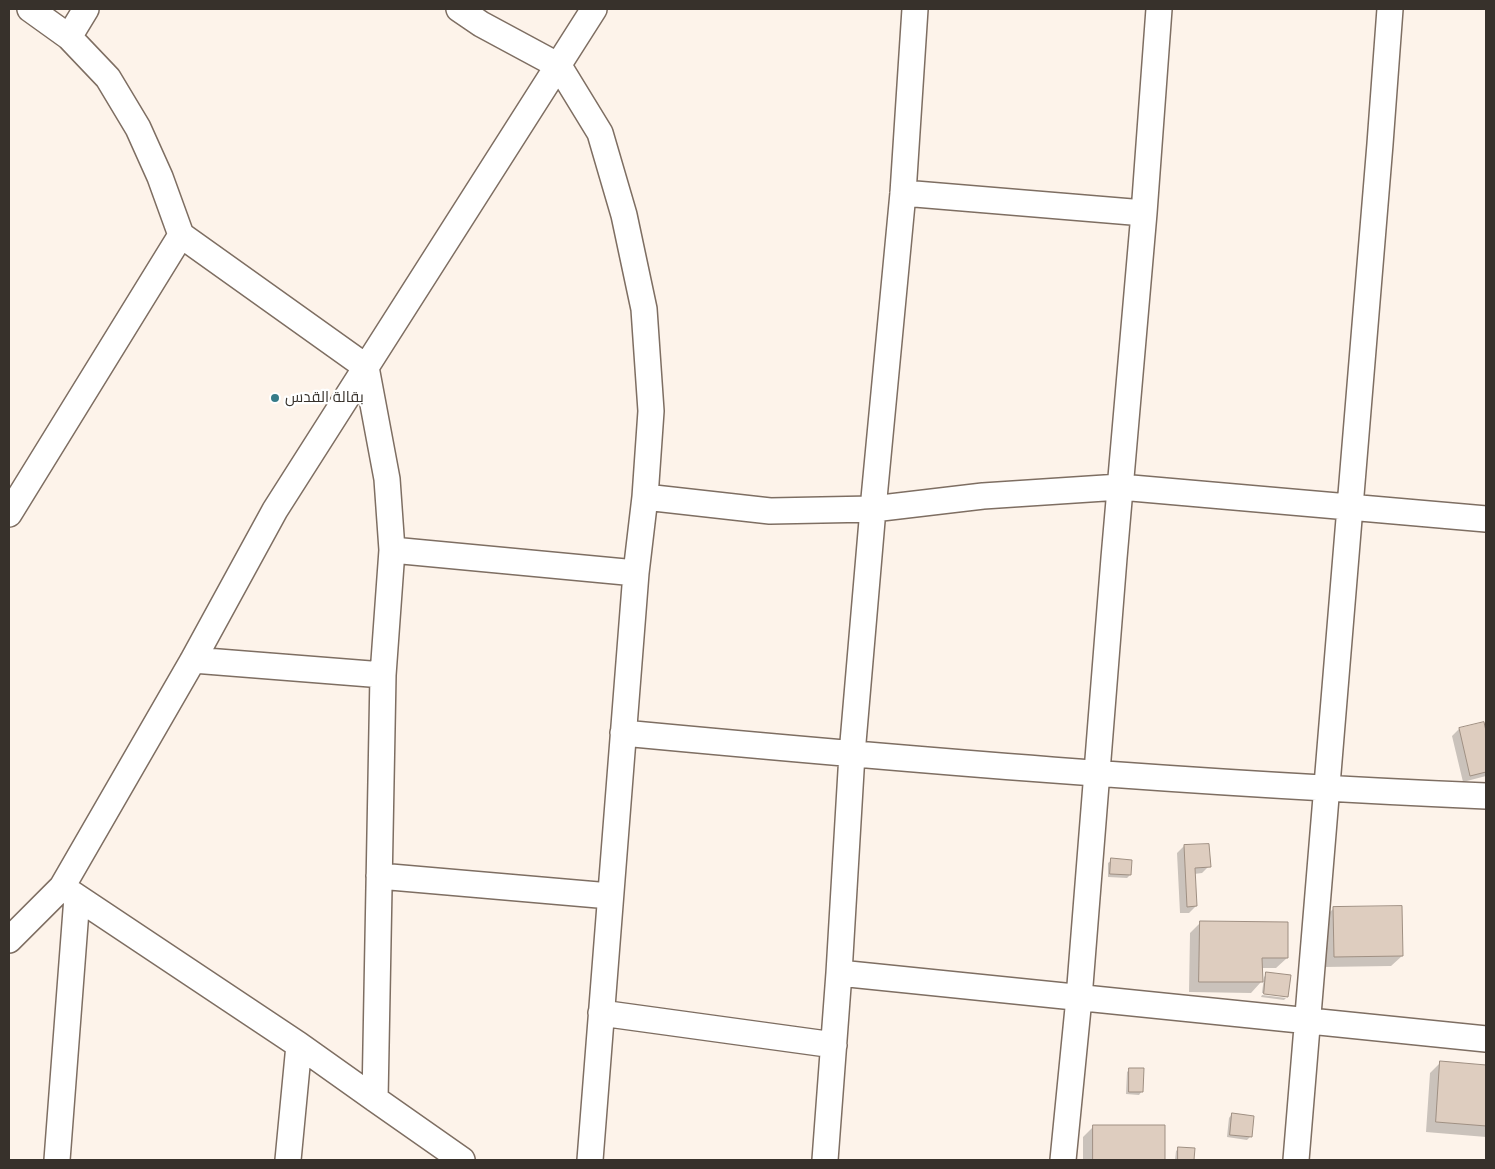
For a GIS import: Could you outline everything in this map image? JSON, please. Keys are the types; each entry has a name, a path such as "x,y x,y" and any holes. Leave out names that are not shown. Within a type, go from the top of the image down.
{"street":[{"path":"30,9 69,37 108,78 138,128 160,177 181,235 366,367 387,479 392,550 383,675 374,1099"},
{"path":"69,37 86,9"},
{"path":"459,9 481,24 559,66 600,133 624,215 644,309 651,411 623,732 590,1160"},
{"path":"9,940 69,892 192,660 275,510 594,9"},
{"path":"825,1160 852,754 903,193 915,9"},
{"path":"1063,1160 1079,998 1159,9"},
{"path":"1296,1160 1390,9"},
{"path":"903,193 1144,213"},
{"path":"9,514 181,235"},
{"path":"645,497 770,511 873,509 983,496 1120,487 1486,519"},
{"path":"392,550 636,573"},
{"path":"192,660 383,675"},
{"path":"623,732 852,754 1097,773 1327,789 1486,796"},
{"path":"379,876 610,896"},
{"path":"69,892 299,1045 462,1160"},
{"path":"56,1160 69,892"},
{"path":"838,973 1486,1039"},
{"path":"601,1014 834,1045"},
{"path":"288,1160 299,1045"}],"building":[{"path":"1484,722 1486,731 1486,772 1470,776 1459,728"},
{"path":"1209,844 1211,867 1195,868 1197,906 1187,907 1184,845"},
{"path":"1111,858 1132,860 1131,875 1110,874"},
{"path":"1402,906 1403,956 1334,957 1333,907"},
{"path":"1200,921 1288,922 1288,958 1262,958 1263,982 1199,982"},
{"path":"1266,972 1291,975 1288,997 1264,994"},
{"path":"1440,1061 1486,1065 1486,1126 1436,1122"},
{"path":"1129,1068 1144,1068 1143,1092 1129,1092"},
{"path":"1232,1113 1254,1116 1252,1137 1230,1135"},
{"path":"1093,1125 1165,1125 1165,1160 1093,1160"},
{"path":"1178,1147 1195,1148 1194,1160 1178,1160"}],"place":[{"name":"بقالة القدس","path":"275,398"}]}
